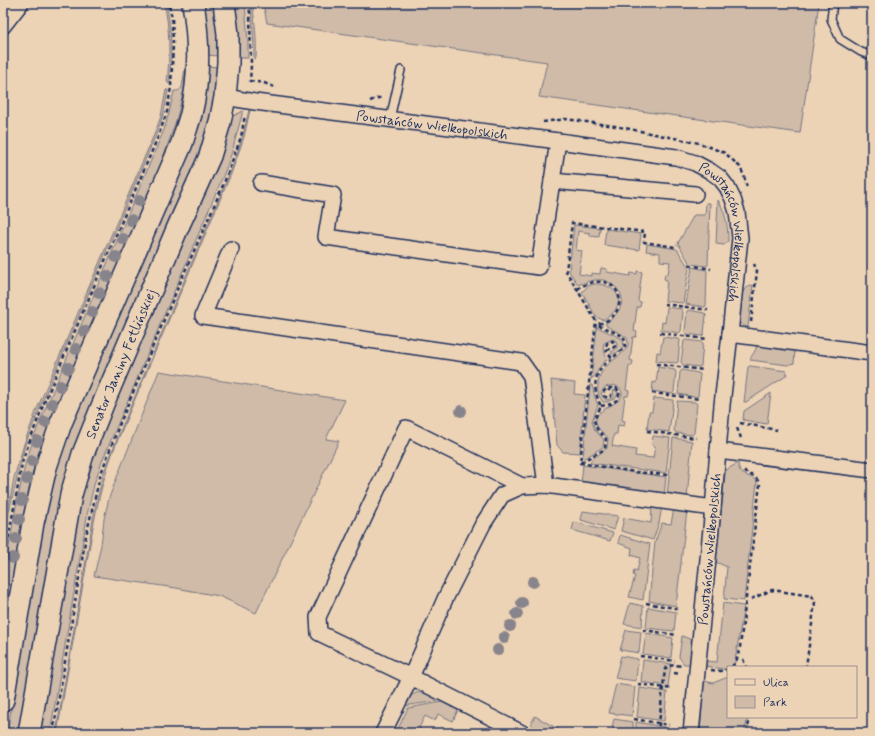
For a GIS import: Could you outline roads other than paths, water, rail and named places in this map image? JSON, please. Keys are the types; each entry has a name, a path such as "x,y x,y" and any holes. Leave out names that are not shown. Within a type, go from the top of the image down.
{"main road":[{"path":"3,700 33,523 46,467 61,423 182,143 191,112 195,92 197,61 197,34 193,3"},
{"name":"Senator Janiny Fetlińskiej","path":"29,733 71,496 82,454 178,226 210,156 220,122 225,97 228,63 228,34 224,3"}],"street":[{"path":"3,26 21,3"},
{"name":"Powstańców Wielkopolskich","path":"225,97 676,157 695,163 710,171 720,178 727,187 737,212 740,238 722,405 691,733"},
{"path":"261,183 333,195 326,237 539,268 558,141"},
{"path":"552,181 695,194"},
{"path":"231,249 203,316 521,362 531,376 546,485"},
{"path":"730,334 872,353"},
{"path":"522,486 406,428 318,617 319,633 522,733"},
{"path":"718,451 872,470"},
{"path":"383,733 411,677 445,599 483,524 502,494 522,486 546,485 713,508"}],"lane":[{"path":"833,3 831,19 840,39 861,52 872,56"},
{"path":"390,120 401,70"}]}
